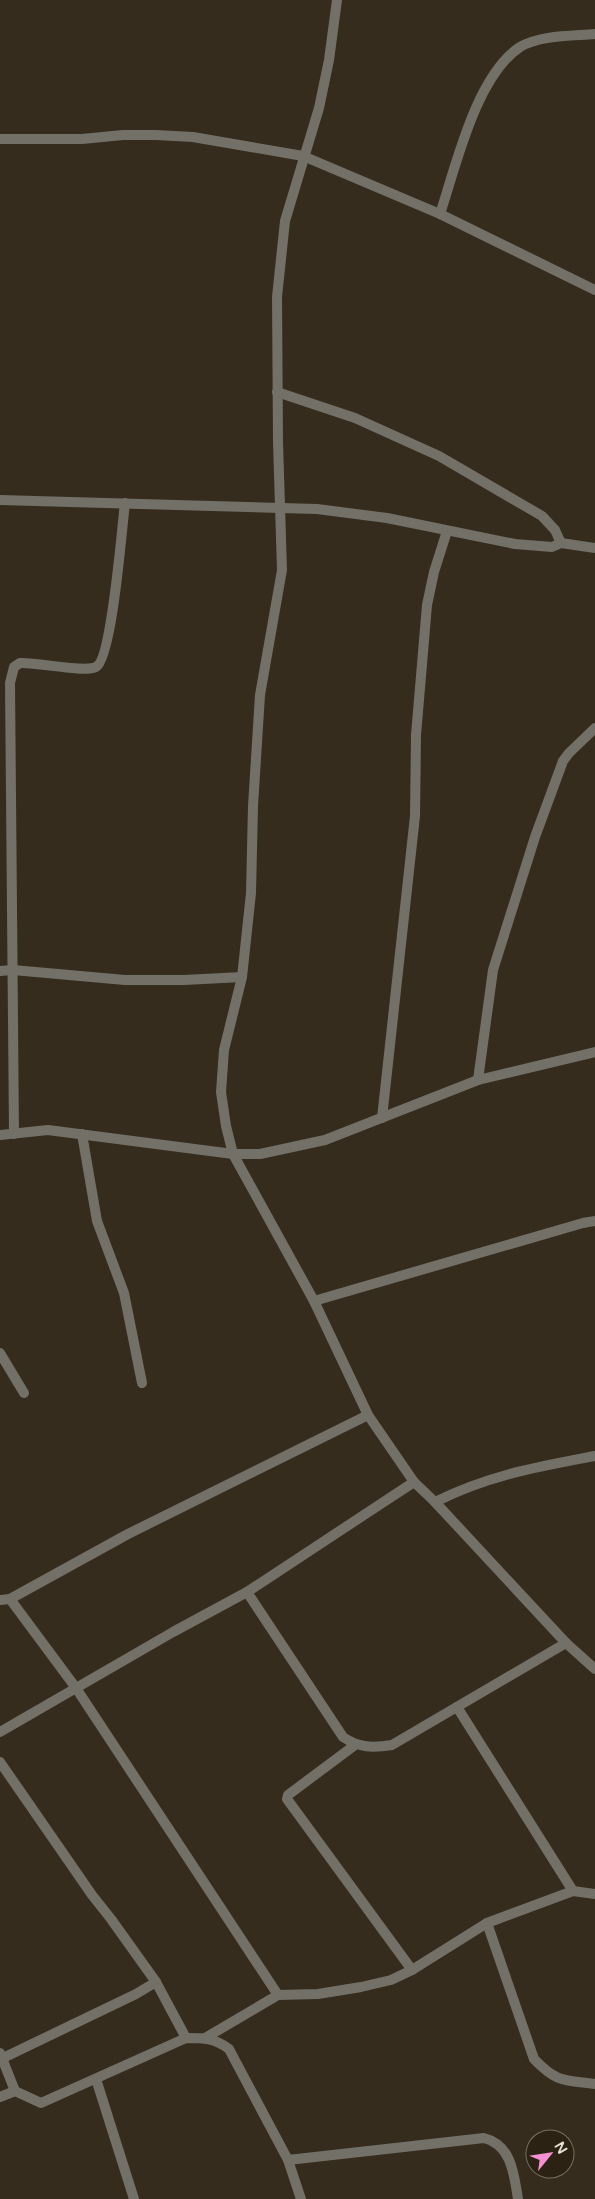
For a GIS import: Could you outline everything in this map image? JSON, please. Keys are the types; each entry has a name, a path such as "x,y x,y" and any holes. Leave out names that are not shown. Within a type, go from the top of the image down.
{"street":[{"path":"337,0 329,60 319,108 285,221 276,297 282,570 260,695 252,806 251,893 242,977 224,1050 221,1092 226,1126 233,1154 314,1301 368,1414 414,1482 435,1502 566,1643 595,1669"},
{"path":"440,214 478,101 498,69 520,47 549,37 595,34"},
{"path":"0,139 74,139 123,135 156,135 220,141 303,156 440,214 526,254 595,290"},
{"path":"277,392 355,418 439,456 542,516 556,530 560,543"},
{"path":"0,500 317,509 387,518 515,544 552,547 560,543 595,548"},
{"path":"14,1134 10,683 14,667 20,663 83,668 96,667 101,662 111,626 125,503"},
{"path":"382,1118 415,816 416,735 427,605 446,531"},
{"path":"478,1080 493,970 535,837 564,761 568,754 595,728"},
{"path":"0,971 13,970 126,980 242,977"},
{"path":"0,1135 48,1130 233,1154 260,1154 325,1140 478,1080 595,1052"},
{"path":"82,1134 97,1221 124,1293 142,1383"},
{"path":"314,1301 595,1221"},
{"path":"0,1353 24,1393"},
{"path":"278,1995 76,1688 5,1599 128,1534 368,1414"},
{"path":"435,1502 488,1479 530,1468 595,1456"},
{"path":"0,1732 247,1592 414,1482"},
{"path":"247,1592 343,1737 355,1745 375,1747 392,1745 566,1643"},
{"path":"457,1707 573,1891"},
{"path":"355,1745 288,1795 287,1799 412,1970"},
{"path":"0,1762 92,1896 111,1919 156,1982 186,2038"},
{"path":"205,2038 278,1995 318,1994 392,1980 412,1970 487,1923 573,1891 595,1894"},
{"path":"487,1923 534,2059 548,2073 560,2079 595,2084"},
{"path":"156,1982 136,1994 2,2056 15,2091 41,2103 186,2038 205,2038 220,2042 228,2049 288,2160 301,2199"},
{"path":"96,2078 134,2199"},
{"path":"0,2097 15,2091"},
{"path":"288,2160 484,2138 498,2146 511,2160 518,2199"}]}
